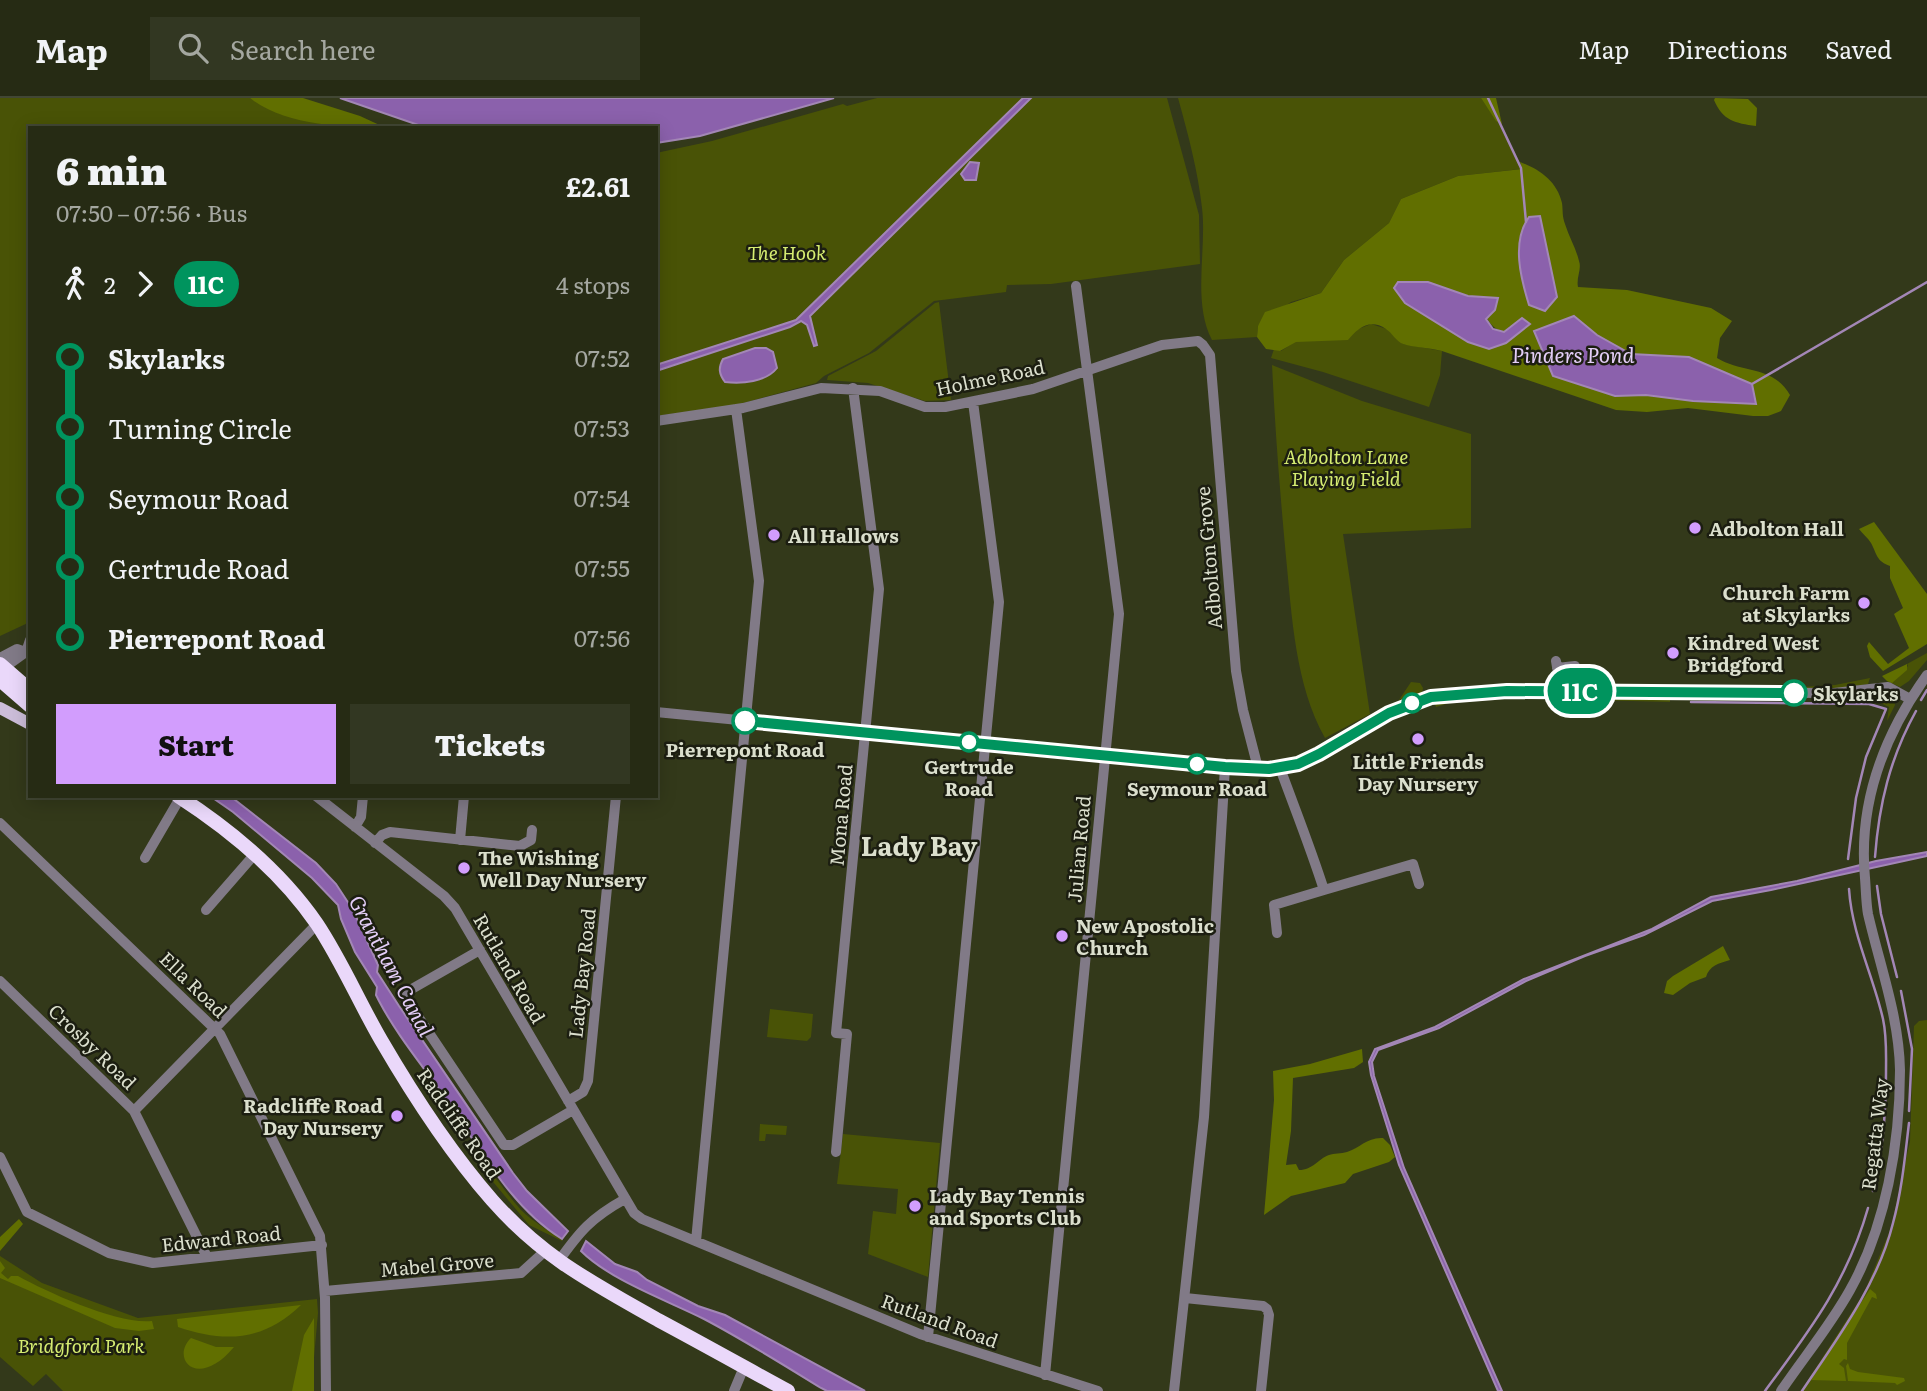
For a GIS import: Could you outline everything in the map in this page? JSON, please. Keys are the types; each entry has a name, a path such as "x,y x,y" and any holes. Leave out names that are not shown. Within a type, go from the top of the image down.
{"highway":[{"path":"1,668 28,688"},
{"path":"1,668 28,703"},
{"name":"Radcliffe Road","path":"180,798 215,822 254,855 294,895 317,924 382,1042 445,1138 490,1198 544,1252 788,1391"}],"main road":[{"path":"0,708 28,723"}],"street":[{"name":"Julian Road","path":"1045,1375 1119,614 1076,286"},
{"name":"Holme Road","path":"658,421 736,409 816,388 880,391 925,407 945,407 1033,388 1162,345 1191,341 1203,345"},
{"name":"Adbolton Grove","path":"1203,345 1210,355 1236,671 1258,768"},
{"name":"Mona Road","path":"836,1152 847,1034 836,1033 879,589 853,388"},
{"path":"928,1337 999,601 973,402"},
{"path":"696,1241 759,581 736,409"},
{"path":"1,668 28,653"},
{"path":"1561,691 1556,665 1575,666"},
{"name":"Regatta Way","path":"1782,1391 1819,1340 1857,1276 1876,1228 1894,1146 1900,1070 1898,1036 1867,911 1864,862 1866,814 1871,788 1886,743 1910,699 1927,675"},
{"path":"658,712 1225,767 1280,768 1298,764 1319,754 1389,713 1427,698 1466,693 1834,693 1888,687 1910,699"},
{"path":"1174,1391 1204,1117 1225,767"},
{"path":"1280,768 1312,850 1324,890"},
{"path":"145,858 178,798"},
{"name":"Rutland Road","path":"319,798 451,902 634,1213 642,1219 928,1337 1098,1391"},
{"path":"355,827 361,817 363,798"},
{"path":"460,840 464,798"},
{"name":"Lady Bay Road","path":"570,1106 583,1092 588,1081 616,798"},
{"name":"Ella Road","path":"0,823 220,1034 320,1236 325,1291 326,1391"},
{"path":"376,843 382,835 390,832 520,846 530,840 532,830"},
{"path":"206,910 254,855"},
{"path":"1277,933 1274,905 1413,864 1419,884"},
{"path":"134,1111 317,924"},
{"path":"480,950 410,990 405,997 504,1144 513,1145 570,1106"},
{"name":"Crosby Road","path":"0,981 134,1111 207,1257"},
{"name":"Edward Road","path":"0,1157 27,1212 109,1253 153,1263 322,1245"},
{"path":"558,1262 593,1219 625,1199"},
{"name":"Mabel Grove","path":"325,1291 522,1273 544,1252"},
{"path":"1185,1298 1263,1306 1267,1309 1269,1315 1261,1391"},
{"path":"734,1391 744,1367"}],"green space":[{"path":"0,98 250,98 280,114 335,126 28,126 28,623 0,636"},
{"path":"250,98 303,98 360,116 382,126 334,126 315,123 279,114"},
{"name":"The Hook","path":"877,98 1167,98 1199,215 1200,264 1051,284 1007,285 1006,292 934,301 869,353 824,376 816,383 736,405 658,416 658,153 712,141 843,104 847,106"},
{"path":"1178,98 1481,98 1498,122 1521,169 1458,176 1401,199 1389,223 1344,260 1321,293 1291,302 1258,326 1257,337 1212,340 1206,325 1201,292 1203,224 1200,194"},
{"path":"1481,98 1496,98 1502,124 1496,121"},
{"path":"1715,98 1748,99 1757,108 1756,126 1726,117 1721,113"},
{"path":"1520,162 1540,172 1552,182 1560,195 1564,221 1580,264 1578,287 1627,290 1711,308 1732,321 1720,338 1717,358 1766,374 1783,385 1790,395 1781,411 1768,416 1753,416 1688,408 1647,412 1616,410 1442,351 1403,344 1386,329 1375,324 1360,328 1348,340 1296,342 1280,351 1266,349 1257,337 1258,326 1265,312 1321,293 1344,260 1389,223 1401,199 1458,176 1522,169","holes":["1428,282 1481,298 1494,327 1504,332 1510,326 1507,343 1489,349 1468,342 1405,303","1574,316 1597,335 1631,354 1689,357 1646,395 1615,396 1553,376 1534,331"]},
{"path":"939,302 951,400 925,401 868,383 827,380 828,376 876,351"},
{"path":"1371,324 1387,329 1403,344 1442,351 1440,375 1429,407 1271,358 1274,349 1281,351 1298,340 1356,330"},
{"name":"Adbolton Lane Playing Field","path":"1272,365 1362,401 1471,434 1471,528 1343,534 1370,714 1325,738 1307,695 1296,650"},
{"path":"1874,522 1927,594 1927,644 1883,671 1870,657 1867,646 1869,642 1888,664 1909,648 1894,614 1903,608 1890,578 1890,566 1879,559 1870,541 1859,529"},
{"path":"1927,653 1927,660 1909,681 1900,687 1887,681 1908,666 1907,664"},
{"path":"1907,664 1907,670 1892,683 1882,676"},
{"path":"1870,678 1868,684 1838,689 1801,689 1801,687 1835,685"},
{"path":"1411,682 1420,683 1422,693 1399,700"},
{"path":"1886,693 1893,696 1895,705 1887,721 1889,707 1876,701 1832,701 1866,694"},
{"path":"1472,696 1624,696 1670,699 1670,702 1518,698 1456,701 1436,707 1434,702"},
{"path":"1723,946 1730,960 1715,966 1709,970 1706,977 1690,983 1673,995 1664,993 1667,981 1673,976"},
{"path":"770,1009 813,1014 811,1037 807,1041 767,1037"},
{"path":"1927,1020 1927,1391 1801,1391 1864,1293 1891,1228 1910,1141 1914,1026 1919,1021"},
{"path":"1362,1049 1363,1062 1354,1068 1293,1078 1291,1131 1286,1165 1296,1164 1299,1170 1304,1170 1329,1155 1347,1152 1377,1138 1383,1138 1390,1145 1395,1157 1389,1162 1353,1174 1345,1183 1291,1196 1264,1215 1274,1100 1273,1071"},
{"path":"760,1124 787,1126 786,1135 766,1134 765,1141 759,1141"},
{"name":"Lady Bay Tennis and Sports Club","path":"843,1134 940,1143 928,1277 868,1254 873,1211 896,1214 898,1189 837,1184"},
{"path":"473,1151 521,1210 562,1241 529,1225 470,1154"},
{"path":"19,1219 23,1224 0,1251 0,1237"},
{"name":"Bridgford Park","path":"0,1256 42,1283 138,1318 317,1299 311,1391 63,1391 46,1374 33,1386 0,1357"},
{"path":"0,1261 5,1268 1,1273 8,1279 18,1276 65,1299 103,1313 138,1321 152,1321 154,1329 139,1331 115,1328 0,1278"},
{"path":"1870,1289 1877,1299 1872,1297 1847,1343 1847,1360 1844,1359 1839,1364 1844,1368 1846,1381 1811,1380"},
{"path":"301,1305 273,1326 243,1336 212,1335 178,1327 177,1319"},
{"path":"314,1318 314,1391 292,1391 304,1335"},
{"path":"191,1338 216,1347 234,1347 221,1360 199,1369 186,1361 184,1354 185,1346"},
{"path":"1848,1363 1850,1369 1858,1372 1904,1378 1905,1381 1897,1385 1848,1381"}],"water":[{"path":"340,98 834,98 700,136 658,143 658,126 421,126"},
{"path":"1023,98 1031,98 810,316 817,345 814,346 807,325 801,321 658,370 658,364 796,320"},
{"path":"970,162 979,163 976,180 965,180 961,174"},
{"path":"1540,216 1557,297 1545,311 1529,305 1519,261 1520,238 1524,227 1529,217"},
{"path":"1398,282 1428,282 1468,296 1498,298 1495,310 1486,319 1493,329 1504,332 1522,318 1530,324 1506,343 1489,349 1468,342 1405,303 1394,288"},
{"name":"Pinders Pond","path":"1574,316 1597,335 1631,354 1689,357 1752,384 1756,404 1693,401 1646,395 1615,396 1553,376 1534,331"},
{"path":"755,348 766,348 773,352 777,368 767,376 753,381 725,382 720,371 723,359"},
{"name":"Grantham Canal","path":"213,798 233,798 316,863 336,884 353,910 378,965 377,972 513,1173 527,1191 568,1231 562,1239 528,1212 500,1180 395,1029 376,995 377,987 355,952 338,905 312,878"},
{"path":"1927,852 1927,856 1712,901 1644,935 1526,981 1439,1028 1378,1050 1372,1062 1374,1076 1404,1168 1502,1391 1498,1391 1399,1165 1371,1075 1369,1062 1375,1049 1435,1027 1524,979 1652,929 1711,897"},
{"path":"586,1241 615,1264 637,1272 647,1280 698,1306 725,1315 865,1391 827,1391 821,1388 719,1327 607,1271 581,1251"}],"waterway":[{"path":"1488,98 1521,168 1526,222"},
{"path":"1752,384 1927,282"},
{"path":"1921,700 1927,690"},
{"path":"1691,702 1869,704 1886,709 1866,757 1856,798 1848,859"},
{"path":"1875,857 1879,818 1887,782 1899,746 1916,711"},
{"path":"1877,886 1881,914 1897,977"},
{"path":"1849,889 1854,923 1879,1003 1886,1039 1885,1118 1873,1191"},
{"path":"1901,991 1912,1049 1909,1111"},
{"path":"1802,1391 1855,1310 1886,1246 1899,1198 1909,1123"},
{"path":"1765,1391 1826,1304 1849,1259 1868,1208"}],"bus line":[{"name":"11C","path":"745,721 1269,769 1298,764 1389,713 1431,697 1507,691 1794,693"}],"place":[{"name":"Adbolton Hall","path":"1695,528"},
{"name":"All Hallows","path":"774,535"},
{"name":"Church Farm at Skylarks","path":"1864,603"},
{"name":"Kindred West Bridgford","path":"1673,653"},
{"name":"Skylarks","path":"1794,693"},
{"name":"Pierrepont Road","path":"745,721"},
{"name":"Little Friends Day Nursery","path":"1418,739"},
{"name":"Gertrude Road","path":"969,742"},
{"name":"Seymour Road","path":"1197,764"},
{"name":"The Wishing Well Day Nursery","path":"464,868"},
{"name":"New Apostolic Church","path":"1062,936"},
{"name":"Radcliffe Road Day Nursery","path":"397,1116"},
{"name":"Lady Bay Tennis and Sports Club","path":"915,1206"}],"district":[{"name":"Lady Bay","path":"919,844"}]}
